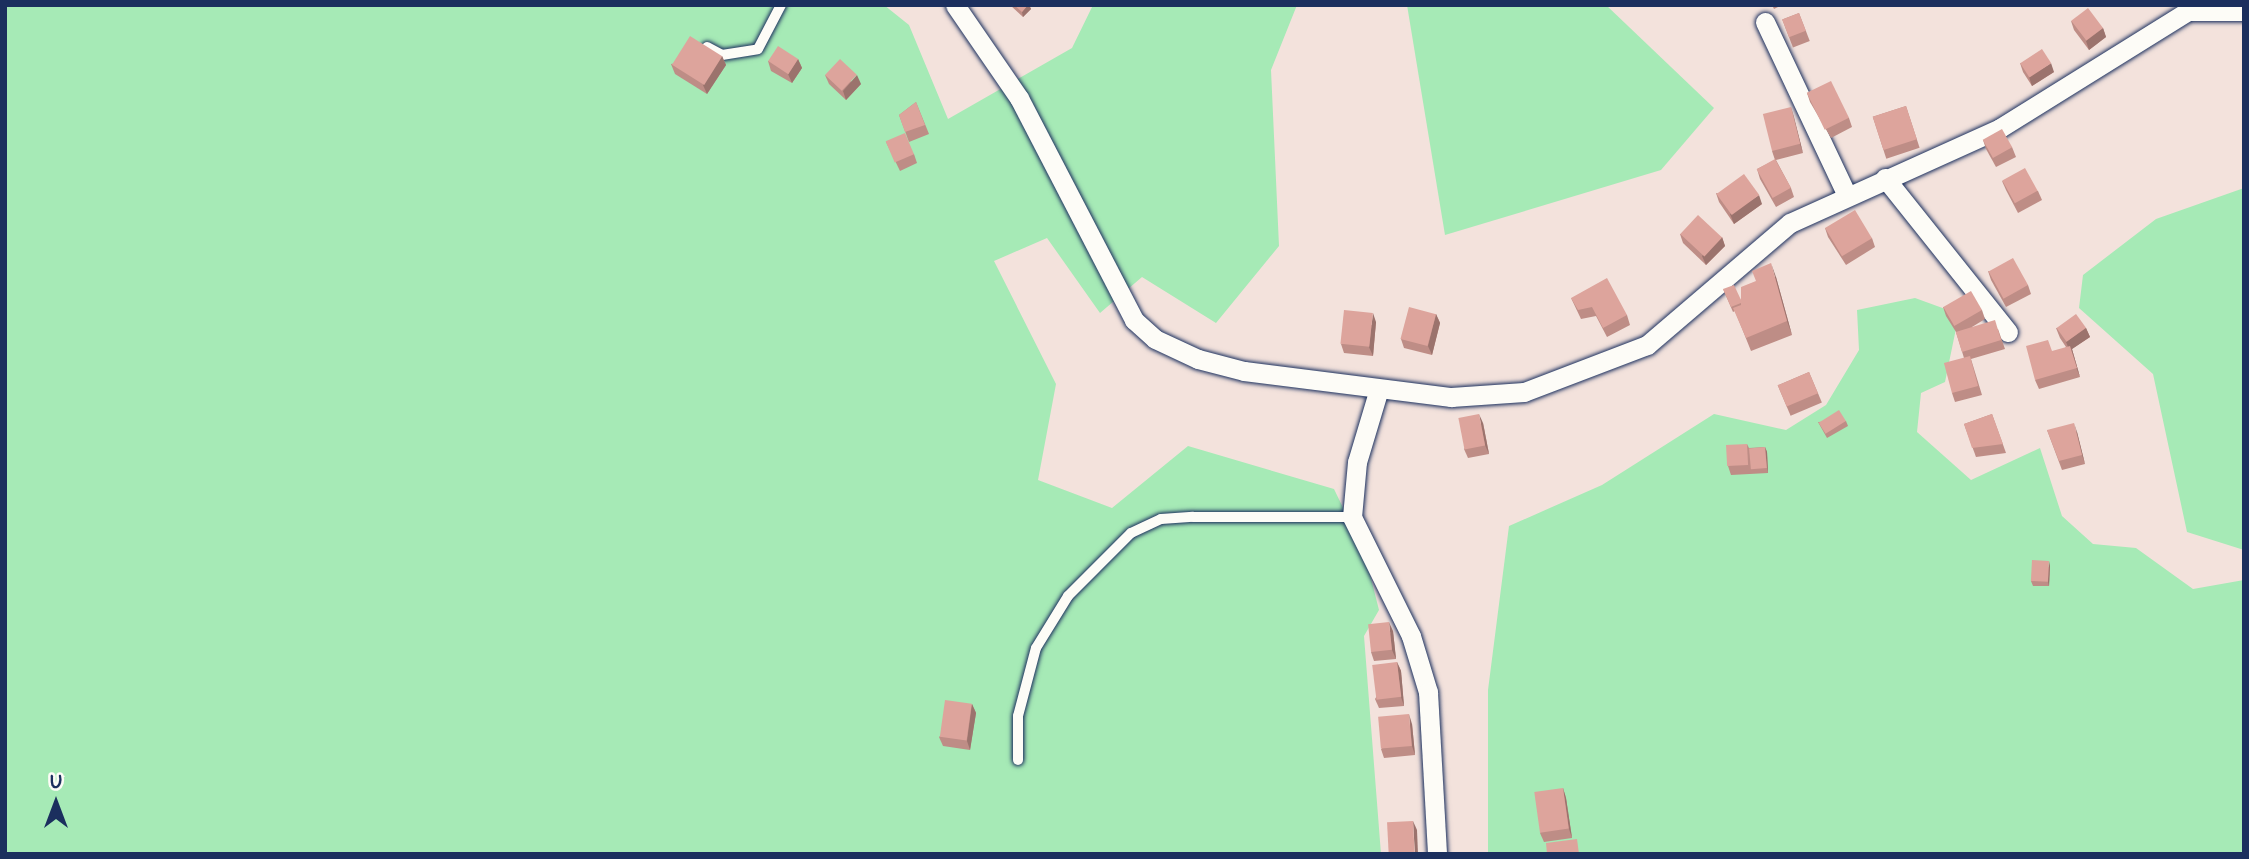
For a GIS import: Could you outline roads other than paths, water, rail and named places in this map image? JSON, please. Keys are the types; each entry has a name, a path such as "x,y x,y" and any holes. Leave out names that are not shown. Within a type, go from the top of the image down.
{"street":[{"path":"955,5 1019,98 1134,320 1175,351 1198,359 1378,392 1451,397 1524,392 1615,360 1677,325 1790,223 1846,192 2000,128 2189,11 2244,10"},
{"path":"1765,22 1846,192"},
{"path":"1885,178 2008,332"},
{"path":"1378,392 1357,462 1352,517 1411,636 1428,692 1437,854"}],"lane":[{"path":"706,47 722,55 758,50 781,5"},
{"path":"1018,760 1018,716 1036,648 1068,596 1123,539 1161,519 1352,517"}]}
